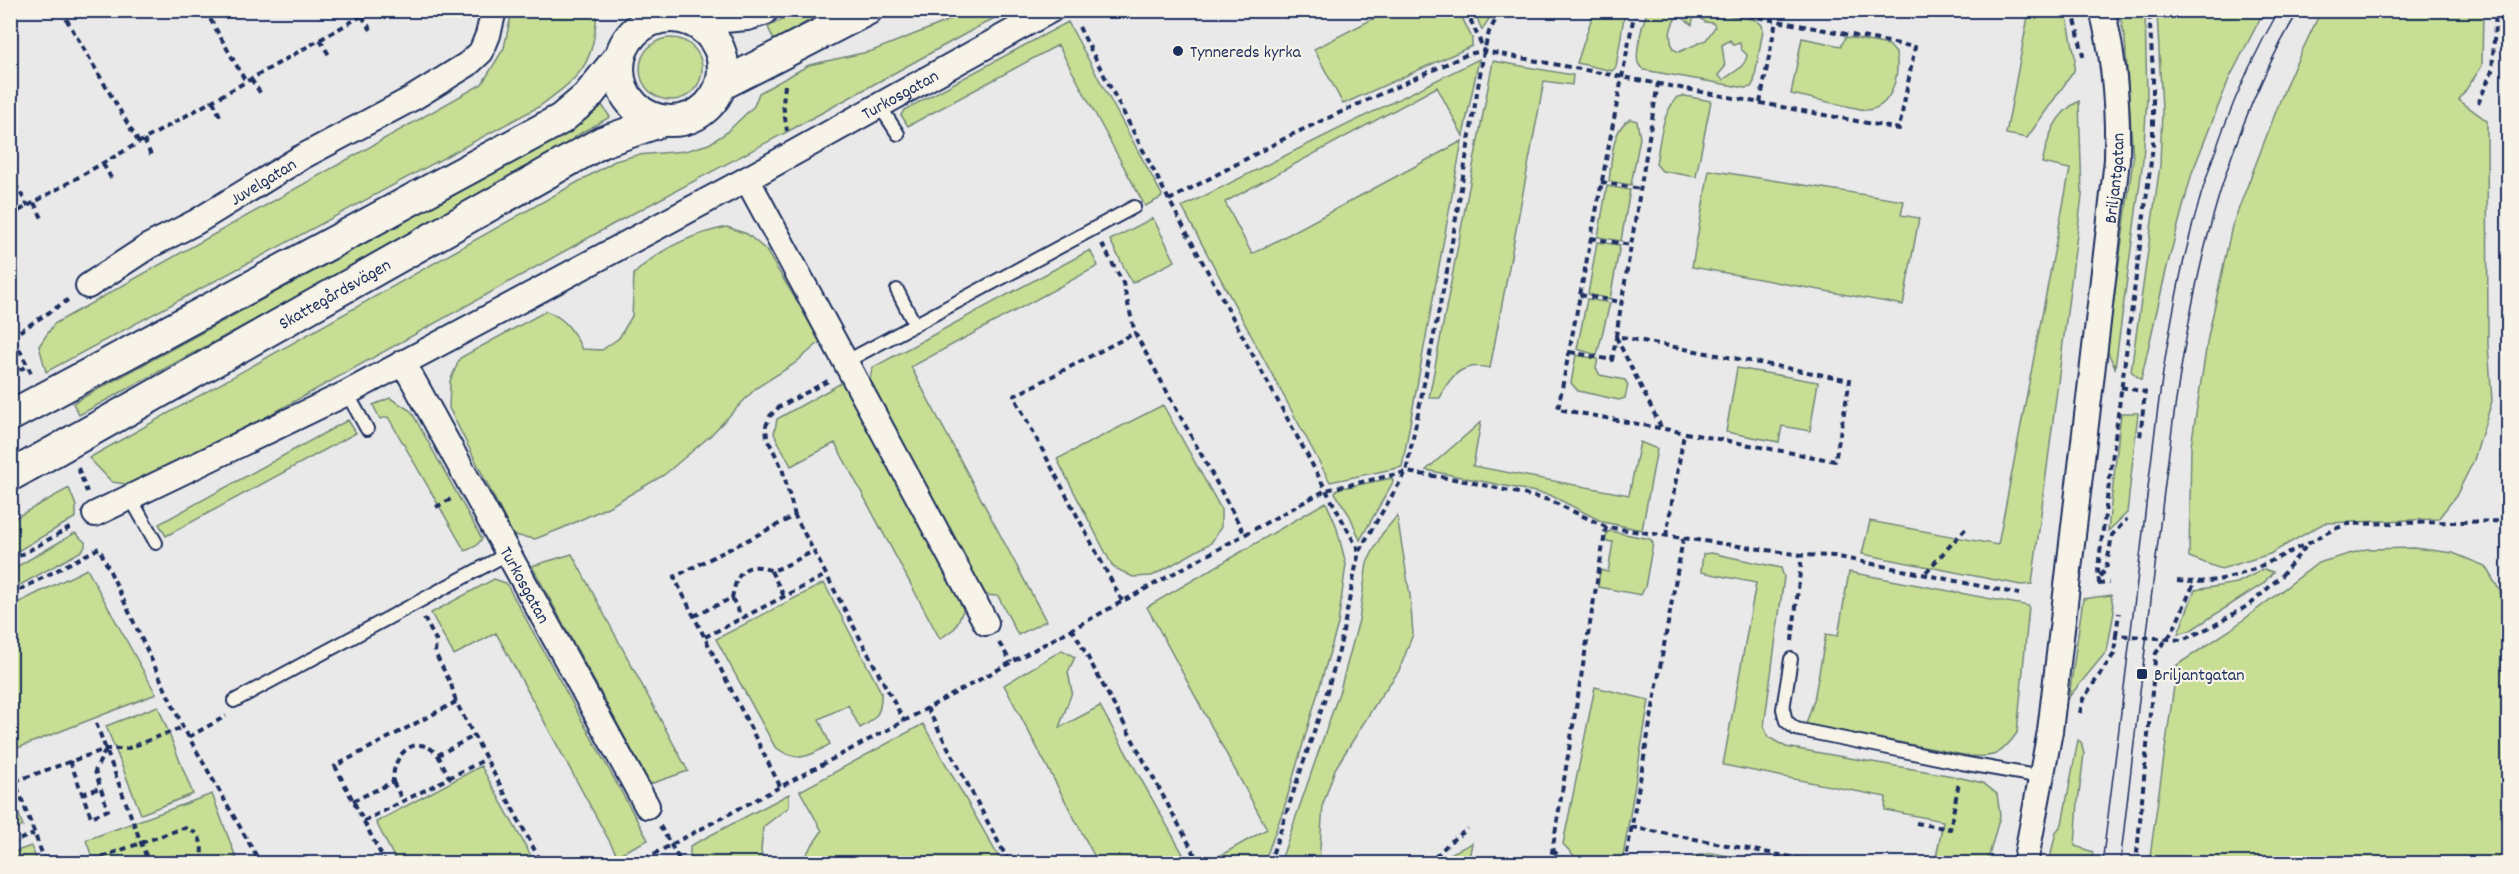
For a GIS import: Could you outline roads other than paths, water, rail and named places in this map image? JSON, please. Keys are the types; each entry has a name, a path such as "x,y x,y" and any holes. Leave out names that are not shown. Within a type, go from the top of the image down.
{"street":[{"name":"Juvelgatan","path":"88,286 149,246 196,222 303,157 413,98 468,64 481,52 494,10"},
{"path":"10,416 561,119 587,97 620,56 644,17 689,20 747,15 763,10"},
{"name":"Skattegårdsvägen","path":"10,476 602,142 662,121 680,121 698,114 712,101 721,85 867,10"},
{"name":"Turkosgatan","path":"95,514 347,393 747,178 1052,10"},
{"name":"Briljantgatan","path":"2025,864 2050,731 2117,160 2118,118 2102,10"},
{"path":"689,20 699,25 715,41 723,63 721,85"},
{"path":"620,56 619,77 627,97 642,113 662,121"},
{"path":"747,178 987,623"},
{"name":"Turkosgatan","path":"403,362 647,807"}],"lane":[{"path":"879,105 898,134"},
{"path":"849,365 915,325 1134,207"},
{"path":"897,290 915,325"},
{"path":"347,393 367,429"},
{"path":"130,497 156,543"},
{"path":"234,701 509,553"},
{"path":"1791,659 1783,709 1786,722 1796,729 2042,777"}],"tram line":[{"path":"2102,864 2158,408 2181,272 2198,206 2219,140 2246,75 2279,10"},
{"path":"2120,864 2170,443 2190,315 2221,189 2242,128 2268,68 2299,10"}],"place":[{"name":"Tynnereds kyrka","path":"1178,51"},
{"name":"Briljantgatan","path":"2142,674"}]}
